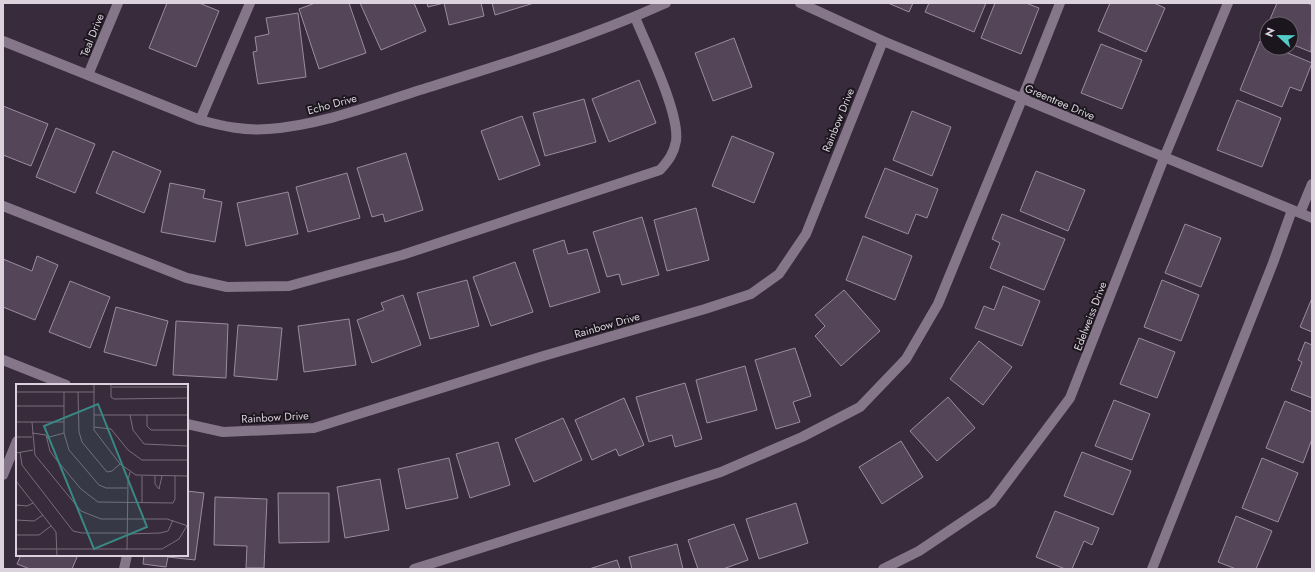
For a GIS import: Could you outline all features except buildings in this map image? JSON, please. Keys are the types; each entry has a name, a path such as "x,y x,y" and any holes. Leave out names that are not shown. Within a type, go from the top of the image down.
{"street":[{"name":"Teal Drive","path":"88,75 118,3"},
{"path":"200,120 250,3"},
{"name":"Echo Drive","path":"3,41 200,120 229,128 267,129 317,123 536,54 635,17 666,3"},
{"name":"Greentree Drive","path":"800,3 882,41 1312,218"},
{"path":"414,569 721,472 802,438 860,407 906,359 938,304 1060,3"},
{"name":"Edelweiss Drive","path":"883,569 919,551 992,502 1070,398 1164,158 1228,3"},
{"path":"3,206 186,278 227,286 289,286 402,255 660,170 672,157 676,140 674,115 635,17"},
{"name":"Rainbow Drive","path":"188,424 223,432 314,428 751,294 779,274 806,234 882,41"},
{"path":"1152,569 1273,263 1296,212 1312,184"},
{"path":"3,360 42,381 60,384"},
{"path":"3,475 16,443"},
{"path":"124,569 127,556"}]}
